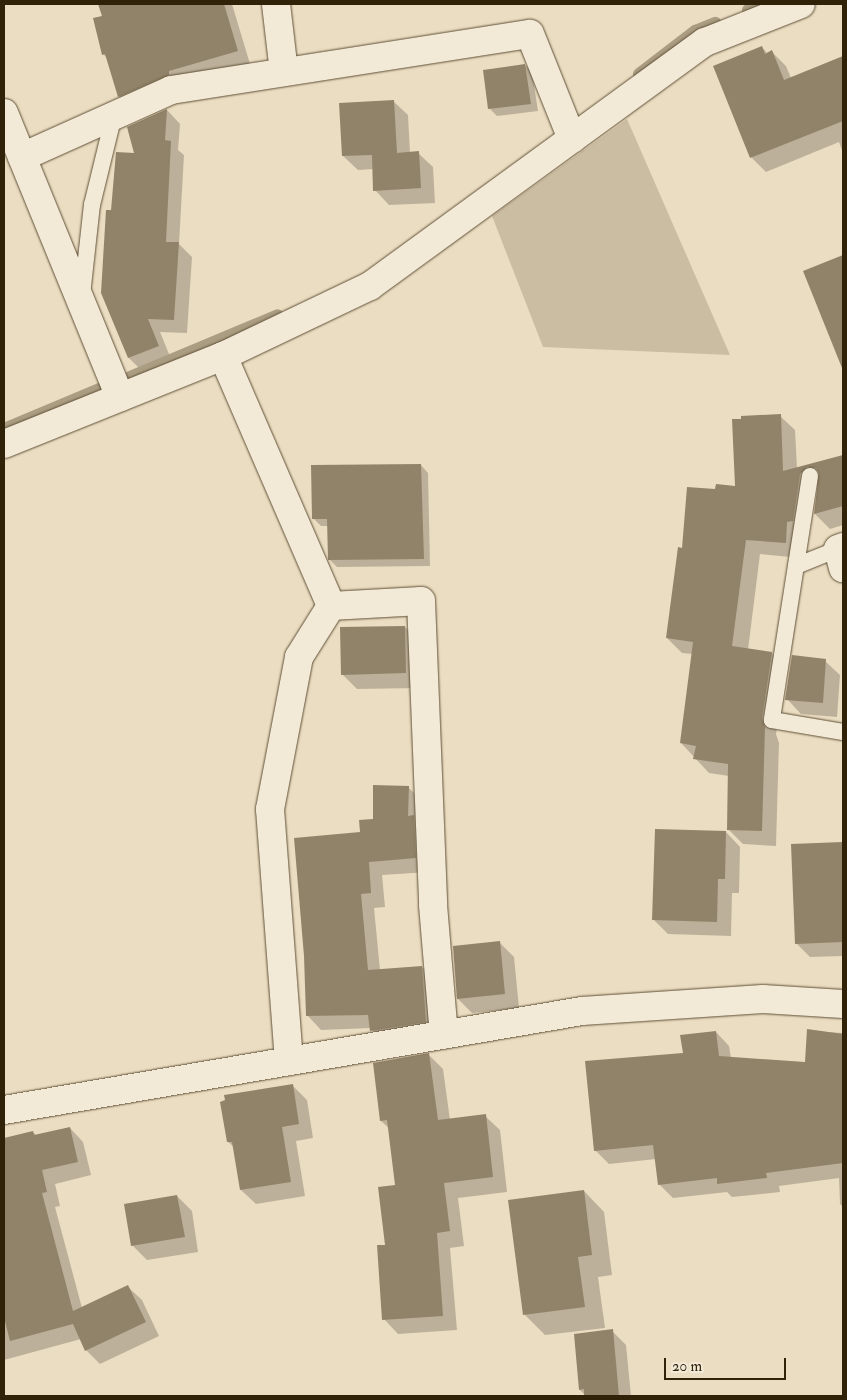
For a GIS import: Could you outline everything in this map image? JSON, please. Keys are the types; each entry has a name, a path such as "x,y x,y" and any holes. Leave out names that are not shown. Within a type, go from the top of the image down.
{"street":[{"path":"276,4 284,72"},
{"path":"4,444 223,356 370,286 705,42 801,4"},
{"path":"22,157 171,90 530,34 572,139"},
{"path":"4,113 120,397"},
{"path":"223,356 332,606"},
{"path":"332,606 422,602 433,905 444,1035"},
{"path":"289,1061 270,809 299,657 332,606"},
{"path":"4,1110 582,1011 763,999 843,1004"}],"lane":[{"path":"81,303 92,205 114,115"},
{"path":"810,476 772,720 843,732"},
{"path":"796,566 841,555"}],"shaded area":[{"path":"627,119 730,355 543,347 492,216"}],"building":[{"path":"98,4 224,4 238,51 169,71 169,75 118,97 105,54 102,55 93,18 102,16"},
{"path":"762,46 765,54 772,50 784,80 843,56 843,121 750,158 713,66"},
{"path":"525,64 531,104 488,109 483,70"},
{"path":"394,100 397,153 419,151 421,188 373,191 372,155 342,156 339,103"},
{"path":"167,109 165,140 171,141 166,242 179,242 174,320 148,319 159,346 128,358 101,293 106,210 111,210 116,152 134,153 127,127"},
{"path":"843,255 843,367 842,368 803,271"},
{"path":"781,414 783,471 843,455 843,506 814,514 819,473 816,468 807,467 800,474 793,521 787,522 786,543 746,540 732,646 772,652 762,718 765,727 762,831 727,830 728,764 693,759 696,746 680,743 693,642 666,638 678,547 682,548 687,487 715,489 716,484 735,486 732,419 741,419 741,416"},
{"path":"421,464 424,559 328,560 327,519 312,519 311,465"},
{"path":"405,626 406,673 341,675 340,627"},
{"path":"792,655 826,659 823,703 785,700"},
{"path":"373,785 409,786 408,816 414,815 416,858 369,862 371,893 361,894 368,970 422,966 426,1022 370,1031 368,1015 306,1016 304,956 294,838 360,832 359,820 373,819"},
{"path":"655,829 726,831 725,879 718,879 717,922 652,920"},
{"path":"843,842 843,942 795,944 791,844"},
{"path":"500,941 505,994 457,999 453,946"},
{"path":"807,1029 843,1034 843,1163 766,1173 767,1178 717,1184 717,1178 658,1185 653,1145 594,1151 585,1061 683,1053 680,1035 716,1031 719,1056 805,1062"},
{"path":"429,1053 438,1120 486,1114 493,1177 444,1183 450,1231 437,1233 443,1316 382,1320 377,1245 385,1245 378,1187 395,1185 387,1120 380,1121 373,1063"},
{"path":"293,1084 299,1124 282,1127 291,1182 240,1190 232,1142 227,1142 220,1102 225,1100 224,1095"},
{"path":"70,1127 78,1162 42,1170 47,1192 42,1193 73,1311 128,1285 146,1322 85,1351 73,1324 10,1341 4,1317 4,1138 33,1131 34,1135"},
{"path":"584,1190 592,1255 578,1257 585,1307 523,1315 508,1200"},
{"path":"177,1195 185,1237 131,1246 124,1204"},
{"path":"613,1329 619,1396 584,1396 584,1389 579,1390 574,1334"}],"waterway":[{"path":"748,10 763,4"},
{"path":"639,74 695,31 715,23"},
{"path":"130,377 278,315"},
{"path":"4,429 102,388"}]}
